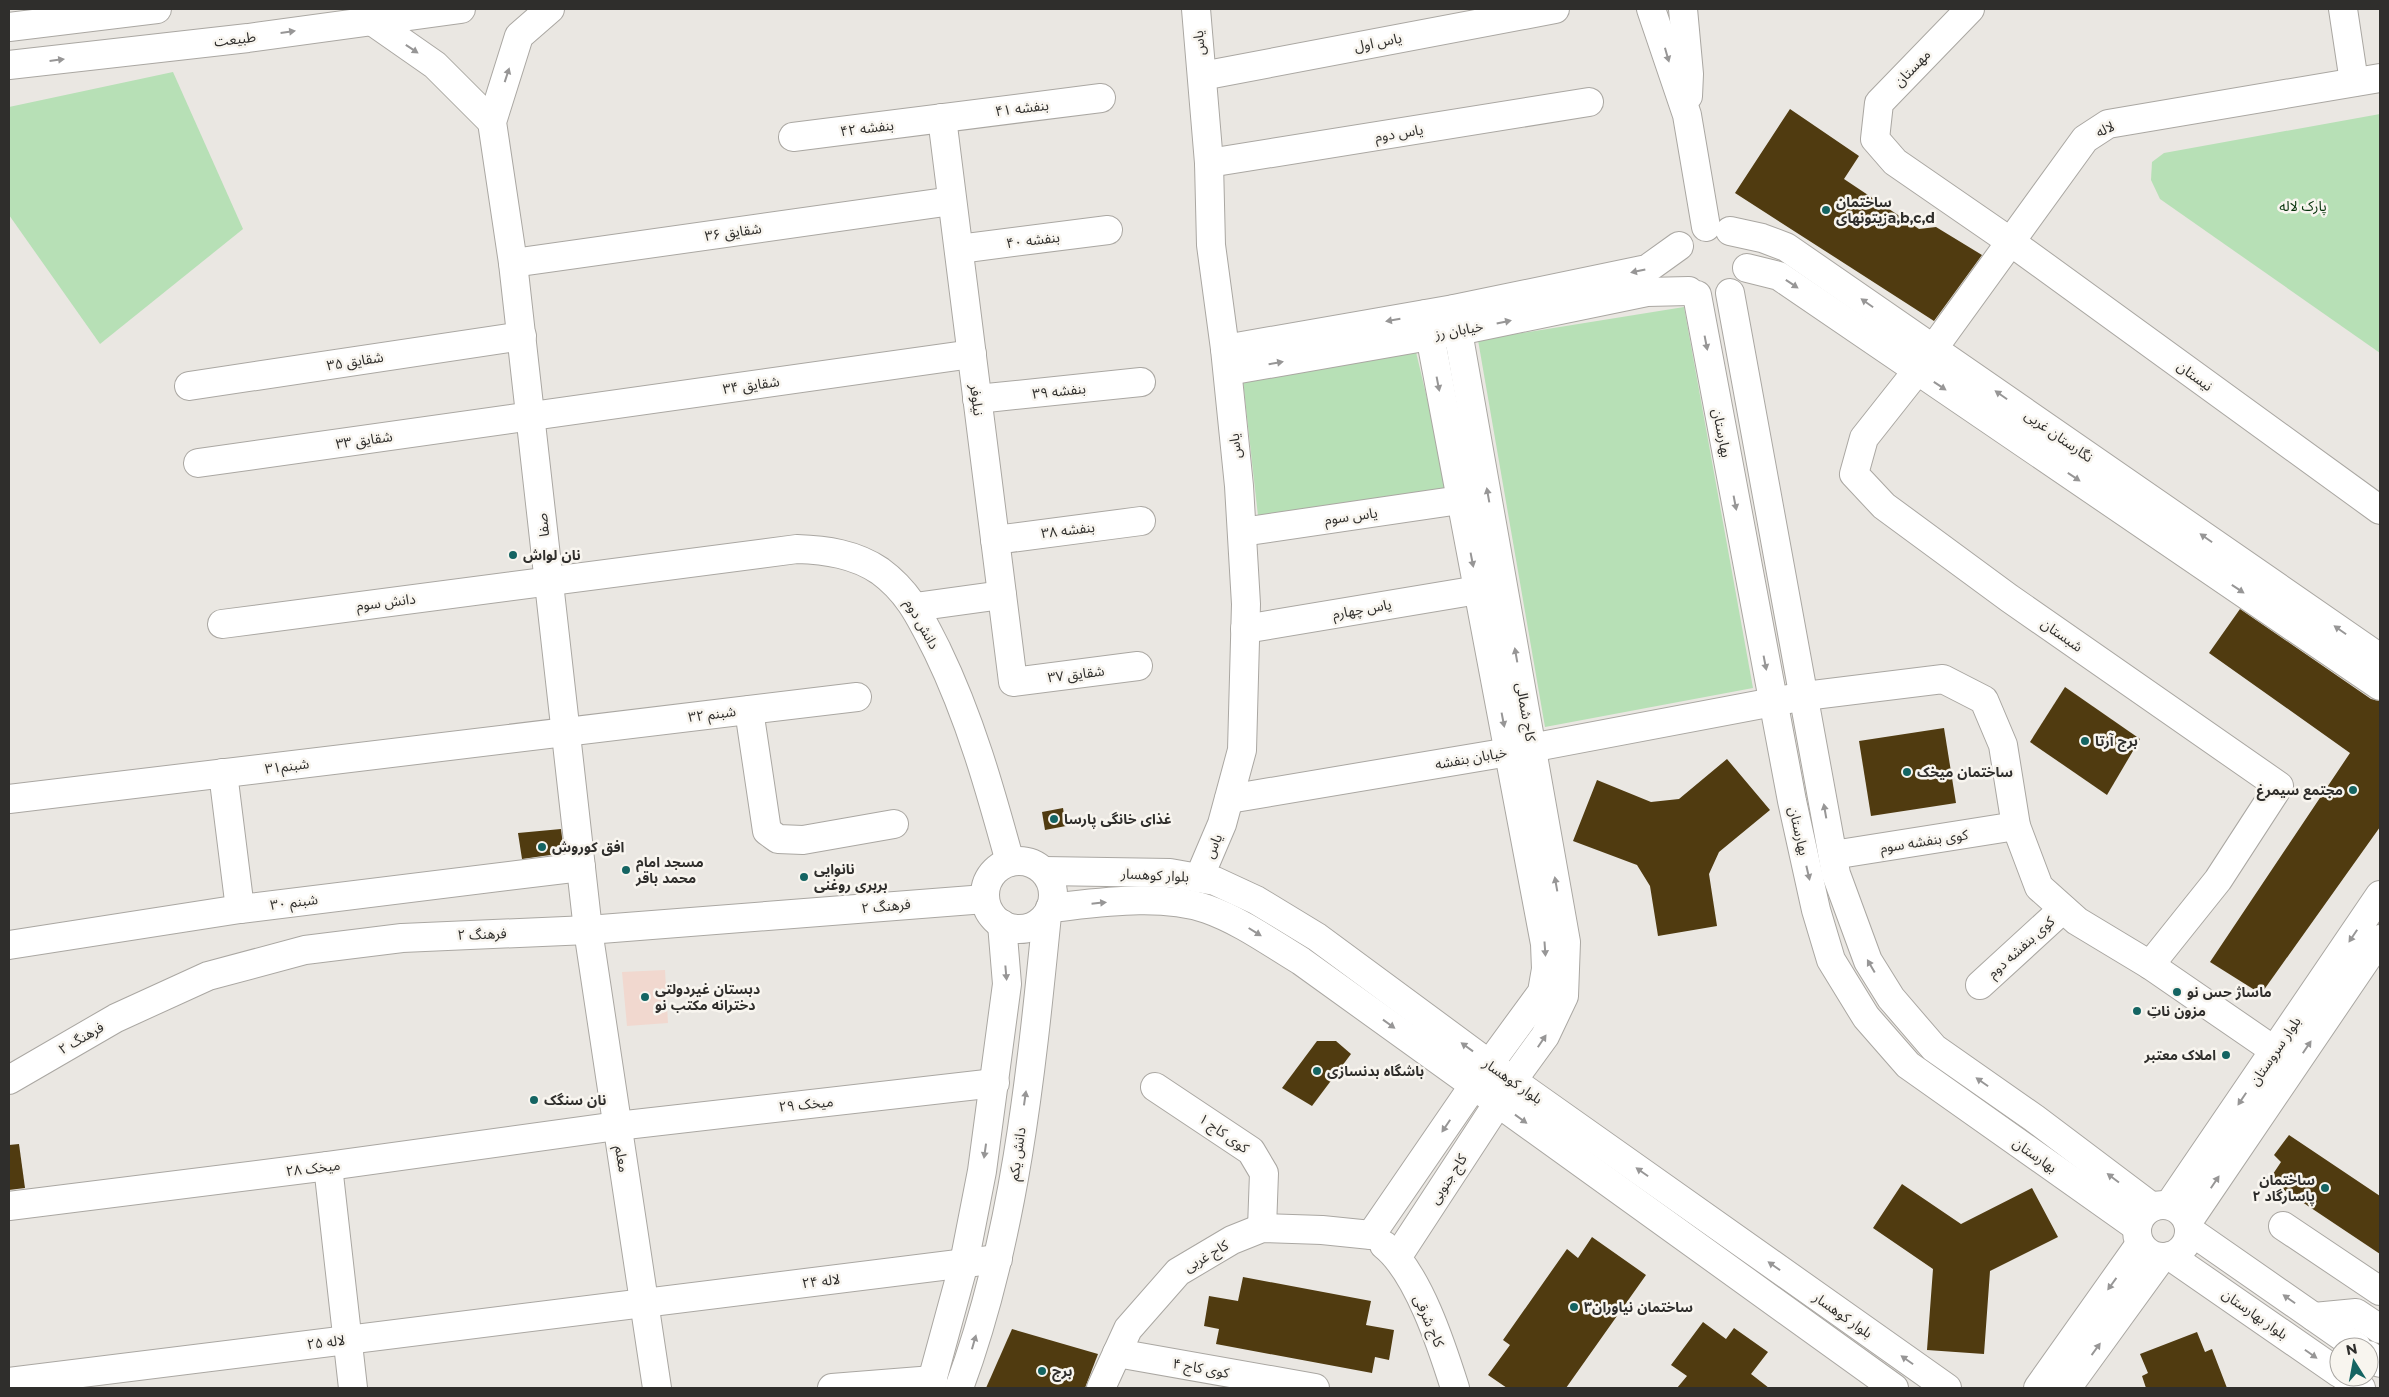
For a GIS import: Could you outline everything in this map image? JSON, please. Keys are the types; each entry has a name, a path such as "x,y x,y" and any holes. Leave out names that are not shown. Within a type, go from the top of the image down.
{"street":[{"path":"9,27 157,9"},
{"name":"طبیعت","path":"9,65 248,38 461,9"},
{"path":"372,21 435,64 492,122 519,36 550,9"},
{"name":"یاس","path":"1196,9 1209,163 1211,244 1227,360 1242,532 1246,604 1242,750 1222,824 1199,878"},
{"name":"یاس اول","path":"1202,76 1555,9"},
{"path":"1652,9 1687,115 1718,229"},
{"path":"1683,9 1689,74 1687,115"},
{"name":"مهستان","path":"1875,139 1879,103 1970,9"},
{"path":"2343,9 2354,82"},
{"name":"لاله","path":"1854,474 1864,438 1918,371 2086,139 2108,124 2380,78"},
{"name":"بنفشه ۴۱","path":"942,118 1101,98"},
{"name":"یاس دوم","path":"1209,163 1588,102"},
{"name":"بنفشه ۴۲","path":"793,137 942,118"},
{"name":"نیلوفر","path":"942,118 1013,682"},
{"name":"صفا","path":"492,122 522,336 588,930"},
{"name":"نیستان","path":"1875,139 1895,162 2011,242 2380,510"},
{"name":"شقایق ۳۶","path":"513,263 952,201"},
{"path":"1718,229 1739,240 1745,250 1746,268 1739,285 1730,293 1719,298 1708,298 1693,293 1680,280 1676,269 1676,257 1679,246 1695,230 1718,229"},
{"name":"نگارستان غربی","path":"1718,229 1762,238 1786,247 2380,658"},
{"name":"بنفشه ۴۰","path":"959,250 1108,230"},
{"name":"خیابان رز","path":"1456,320 1647,270 1679,246"},
{"name":"نگارستان غربی","path":"1746,268 1779,276 2380,686"},
{"name":"خیابان رز","path":"1227,360 1456,320 1647,292 1693,293"},
{"name":"بهارستان","path":"1693,293 1772,703 1816,910 1831,960 1866,1017 1908,1065 2163,1231"},
{"name":"بهارستان","path":"1730,293 1836,874 1868,961 1891,998 1934,1048 2034,1118 2163,1231"},
{"name":"کاج شمالی","path":"1456,320 1521,749 1545,944 1546,968 1542,992 1482,1075"},
{"name":"کاج شمالی","path":"1427,325 1478,590 1521,749 1566,942 1564,996 1545,1036 1498,1103"},
{"name":"شقایق ۳۵","path":"190,386 522,336"},
{"name":"شقایق ۳۴","path":"531,416 972,354"},
{"name":"بنفشه ۳۹","path":"977,399 1141,382"},
{"name":"شقایق ۳۳","path":"198,463 531,416"},
{"name":"شبستان","path":"1854,474 1884,506 2009,598 2279,786 2218,880 2150,965"},
{"name":"یاس سوم","path":"1242,532 1460,500"},
{"name":"بنفشه ۳۸","path":"995,540 1141,521"},
{"name":"دانش دوم","path":"549,581 797,549 826,550 854,557 879,571 901,590 915,607 955,687 983,765 1010,862"},
{"name":"دانش سوم","path":"222,624 549,581"},
{"name":"یاس چهارم","path":"1245,629 1478,590"},
{"path":"915,607 1002,595"},
{"name":"شقایق ۳۷","path":"1013,682 1138,666"},
{"name":"خیابان بنفشه","path":"1229,799 1521,749 1805,696 1943,679 1984,700 2003,745 2016,826 2039,887 2077,921 2150,965 2274,1050"},
{"name":"شبنم ۳۲","path":"566,732 857,697"},
{"path":"749,710 767,831 778,839 803,840 894,824"},
{"name":"شبنم۳۱","path":"9,799 566,732"},
{"path":"223,774 240,909"},
{"name":"کوی بنفشه سوم","path":"1833,855 2016,826"},
{"path":"1010,862 1028,862 1044,872 1053,889 1048,911 1031,927 1012,928 1002,924 988,909 985,889 994,872 1010,862"},
{"name":"شبنم ۳۰","path":"9,945 240,909 581,867"},
{"name":"بلوار کوهسار","path":"1044,872 1170,873 1215,881 1256,900 1317,937 1482,1075 1498,1103 1894,1388"},
{"name":"بلوار سروستان","path":"2163,1231 2274,1050 2380,895"},
{"name":"فرهنگ ۲","path":"9,1080 116,1018 208,976 305,950 402,938 588,930 985,899"},
{"name":"بلوار کوهسار","path":"1048,911 1111,902 1167,901 1206,908 1243,925 1482,1075 1513,1080 1946,1388"},
{"name":"کوی بنفشه دوم","path":"1980,985 2063,909"},
{"name":"دانش یکم","path":"959,1388 998,1259 1014,1176 1048,911"},
{"path":"832,1388 932,1384 964,1263 982,1171 1007,984 1002,924"},
{"name":"معلم","path":"588,930 656,1388"},
{"name":"بلوار سروستان","path":"2163,1231 2380,939"},
{"path":"1398,1256 1371,1235 1482,1075"},
{"name":"میخک ۲۹","path":"617,1126 995,1083"},
{"name":"کوی کاج ۱","path":"1155,1087 1251,1151 1264,1173 1262,1228"},
{"name":"کاج جنوبی","path":"1398,1256 1498,1103"},
{"name":"میخک ۲۸","path":"9,1206 328,1166 617,1126"},
{"path":"328,1166 353,1388"},
{"path":"2284,1226 2380,1291"},
{"name":"کاج غربی","path":"1101,1388 1128,1329 1178,1272 1232,1240 1262,1228 1322,1230 1371,1235"},
{"path":"2163,1231 2314,1317 2343,1337"},
{"path":"2038,1388 2163,1231"},
{"path":"2067,1388 2163,1231"},
{"name":"بلوار بهارستان","path":"2163,1231 2329,1365"},
{"name":"کاج شرقی","path":"1398,1256 1438,1335 1455,1388"},
{"name":"لاله ۲۴","path":"644,1303 998,1259"},
{"name":"لاله ۲۵","path":"9,1382 644,1303"},
{"path":"2314,1317 2356,1313 2380,1329"},
{"name":"کوی کاج ۴","path":"1117,1353 1315,1388"}],"shaded area":[{"name":"دبستان غیردولتی دخترانه مکتب نو","path":"665,970 668,1023 627,1026 622,972"}],"green space":[{"path":"173,72 243,229 100,344 9,215 9,107"},
{"name":"پارک لاله","path":"2380,114 2380,353 2160,199 2151,180 2152,162 2164,153"},
{"path":"1684,307 1753,688 1545,727 1478,340"},
{"path":"1416,352 1449,491 1258,516 1243,381"}],"building":[{"name":"ساختمان زیتونهایa,b,c,d","path":"1790,109 1859,156 1844,179 1919,229 1936,227 1982,255 1934,321 1735,193"},
{"name":"مجتمع سیمرغ","path":"2240,609 2371,699 2380,701 2380,827 2261,994 2210,962 2350,753 2209,653"},
{"name":"برج آرتا","path":"2065,687 2140,739 2107,795 2030,742"},
{"name":"ساختمان میخک","path":"1944,728 1956,803 1871,816 1859,741"},
{"path":"1727,759 1770,810 1719,852 1709,874 1717,926 1658,936 1650,886 1637,865 1573,841 1597,780 1651,802 1679,799"},
{"name":"غذای خانگی پارسا","path":"1063,808 1066,826 1045,830 1042,812"},
{"name":"افق کوروش","path":"561,829 564,853 522,859 518,833"},
{"name":"باشگاه بدنسازی","path":"1317,1041 1336,1041 1351,1054 1312,1106 1282,1088"},
{"name":"ساختمان پاسارگاد ۲","path":"2289,1135 2380,1196 2380,1254 2269,1180 2281,1162 2274,1155"},
{"path":"19,1144 25,1188 9,1190 9,1145"},
{"path":"1902,1184 1961,1224 2032,1188 2058,1237 1990,1271 1984,1354 1927,1350 1933,1269 1873,1228"},
{"name":"ساختمان نیاوران۳","path":"1592,1237 1646,1275 1566,1388 1507,1388 1488,1375 1510,1345 1503,1340 1567,1249 1578,1258"},
{"path":"1243,1277 1371,1301 1366,1325 1394,1330 1389,1360 1375,1357 1372,1373 1216,1344 1219,1329 1204,1326 1209,1296 1238,1301"},
{"path":"1703,1322 1726,1339 1734,1328 1768,1352 1751,1374 1769,1388 1677,1388 1687,1376 1671,1365"},
{"name":"برج","path":"1012,1329 1098,1354 1085,1388 986,1388"},
{"path":"2197,1332 2205,1352 2212,1349 2227,1388 2146,1388 2142,1376 2148,1373 2140,1354"}],"place":[{"name":"ساختمان زیتونهایa,b,c,d","path":"1826,210"},
{"name":"نان لواش","path":"513,555"},
{"name":"برج آرتا","path":"2085,741"},
{"name":"ساختمان میخک","path":"1907,772"},
{"name":"مجتمع سیمرغ","path":"2353,790"},
{"name":"غذای خانگی پارسا","path":"1054,819"},
{"name":"افق کوروش","path":"542,847"},
{"name":"مسجد امام محمد باقر","path":"626,870"},
{"name":"نانوایی بربری روغنی","path":"804,877"},
{"name":"ماساژ حس نو","path":"2177,992"},
{"name":"دبستان غیردولتی دخترانه مکتب نو","path":"645,997"},
{"name":"مزون ناتِ","path":"2137,1011"},
{"name":"املاک معتبر","path":"2226,1055"},
{"name":"باشگاه بدنسازی","path":"1317,1071"},
{"name":"نان سنگک","path":"534,1100"},
{"name":"ساختمان پاسارگاد ۲","path":"2325,1188"},
{"name":"ساختمان نیاوران۳","path":"1574,1307"},
{"name":"برج","path":"1042,1371"}]}
